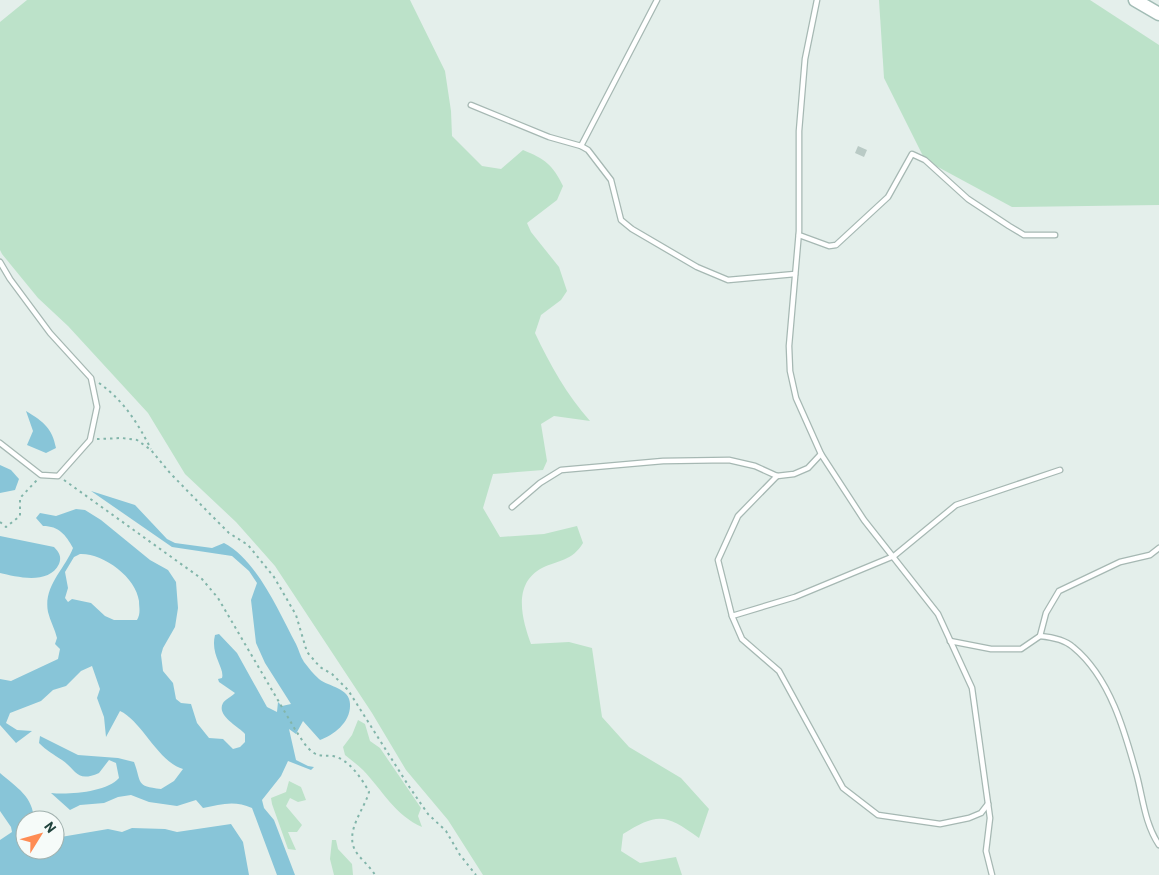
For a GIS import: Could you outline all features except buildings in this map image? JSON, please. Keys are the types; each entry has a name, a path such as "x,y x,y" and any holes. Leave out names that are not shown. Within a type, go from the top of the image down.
{"street":[{"path":"1136,0 1159,14"}],"lane":[{"path":"581,146 657,0"},
{"path":"817,0 805,60 799,132 799,235 789,346 790,371 796,398 822,454 864,520 938,614 972,688 990,818 986,851 992,875"},
{"path":"471,105 549,137 581,146 588,150 610,180 621,220 632,229 697,267 728,280 796,274"},
{"path":"799,235 829,246 836,245 888,197 912,154 925,160 968,199 1009,226 1024,234 1055,235"},
{"path":"0,262 10,279 50,333 91,378 97,407 90,440 58,476 41,475 0,443"},
{"path":"512,508 540,483 561,470 663,461 729,460 755,466 778,476 794,474 808,468 822,454"},
{"path":"732,616 794,597 894,556 933,526 956,505 1060,470"},
{"path":"778,476 738,516 718,560 732,616 742,639 779,672 844,788 878,815 940,824 969,818 982,813 988,804"},
{"path":"950,641 991,649 1021,649 1040,636 1046,613 1059,591 1120,562 1150,555 1159,548"},
{"path":"1040,636 1055,638 1072,646 1108,690 1124,733 1147,818 1159,845"}],"path":[{"path":"91,378 114,394 129,410 151,450 170,473 229,533 248,545 265,564 296,615 307,652 320,667 332,674 348,690 410,788 428,814 446,831 460,855 476,875"},
{"path":"90,440 122,438 137,440 151,450"},
{"path":"0,522 6,526 20,516 20,498 41,475"},
{"path":"58,476 192,569 213,590 299,737 314,753 343,760 364,781 369,792 352,832 353,842 355,850 368,863 375,875"}],"green space":[{"path":"27,0 410,0 445,71 451,111 452,136 482,166 501,169 523,150 543,160 556,173 563,186 557,200 527,223 531,232 559,267 567,291 561,300 541,315 535,333 560,379 590,421 554,416 541,424 547,461 543,470 493,474 483,508 500,537 544,534 577,526 583,543 579,549 570,557 542,568 526,583 522,603 525,624 531,644 569,642 592,648 602,717 629,747 681,778 709,809 699,838 678,824 662,819 645,822 623,834 621,851 640,863 676,857 682,875 483,875 448,820 406,770 372,713 275,566 236,522 185,474 148,413 68,326 38,298 2,254 0,250 0,22"},
{"path":"879,0 1090,0 1159,45 1159,205 1012,207 925,160 884,78"},
{"path":"358,720 365,724 370,741 380,748 421,808 418,816 422,827 404,816 363,770 345,755 343,747 352,735"},
{"path":"289,781 301,787 306,800 298,802 290,798 286,806 302,825 297,832 288,832 296,850 288,849 271,798 286,792"},
{"path":"332,840 336,840 338,849 352,864 353,875 334,875 330,859"}],"water":[{"path":"26,411 46,426 52,435 56,448 46,453 27,445 33,431"},
{"path":"0,465 11,470 19,479 15,490 0,493"},
{"path":"91,491 135,505 167,539 175,543 212,548 224,543 236,551 247,561 266,588 304,662 319,679 343,691 349,699 350,711 345,722 325,738 320,740 303,721 296,734 289,729 296,760 314,767 311,770 288,761 281,776 262,800 264,808 274,820 295,875 277,875 252,808 240,804 228,804 203,808 196,800 177,806 149,802 131,795 118,797 104,803 80,805 70,810 51,793 87,792 106,787 119,778 116,763 109,760 99,773 86,777 81,776 39,743 40,736 78,755 118,758 134,762 139,779 143,785 153,788 161,789 174,781 183,769 174,765 166,758 136,723 120,711 106,737 104,717 97,698 100,689 92,666 81,671 66,686 53,690 41,701 10,713 6,723 17,730 32,731 16,743 0,725 0,679 11,681 58,659 60,649 55,644 57,638 48,612 47,603 52,586 73,548 61,532 49,526 43,526 36,518 40,513 56,516 76,509 85,510 101,520 150,560 168,570 176,582 178,608 175,627 161,655 163,671 173,683 176,699 181,703 191,704 197,723 209,738 223,739 233,749 240,747 245,742 245,734 222,712 223,703 235,693 219,682 218,679 222,678 222,674 214,649 215,635 219,634 237,653 267,707 277,712 278,702 282,706 291,704 265,663 256,643 251,600 257,583 249,571 232,556 172,547","holes":["80,554 89,555 108,562 132,583 139,601 137,620 114,620 105,616 91,603 72,599 68,602 65,598 68,588 65,572 74,557"]},
{"path":"0,536 54,547 60,555 59,564 54,571 40,577 32,578 0,573"},
{"path":"0,773 23,793 32,810 15,810 15,860 65,860 65,836 108,829 122,832 132,828 165,829 177,832 231,824 243,842 249,875 0,875 0,840 12,832 11,827 0,811"}]}
